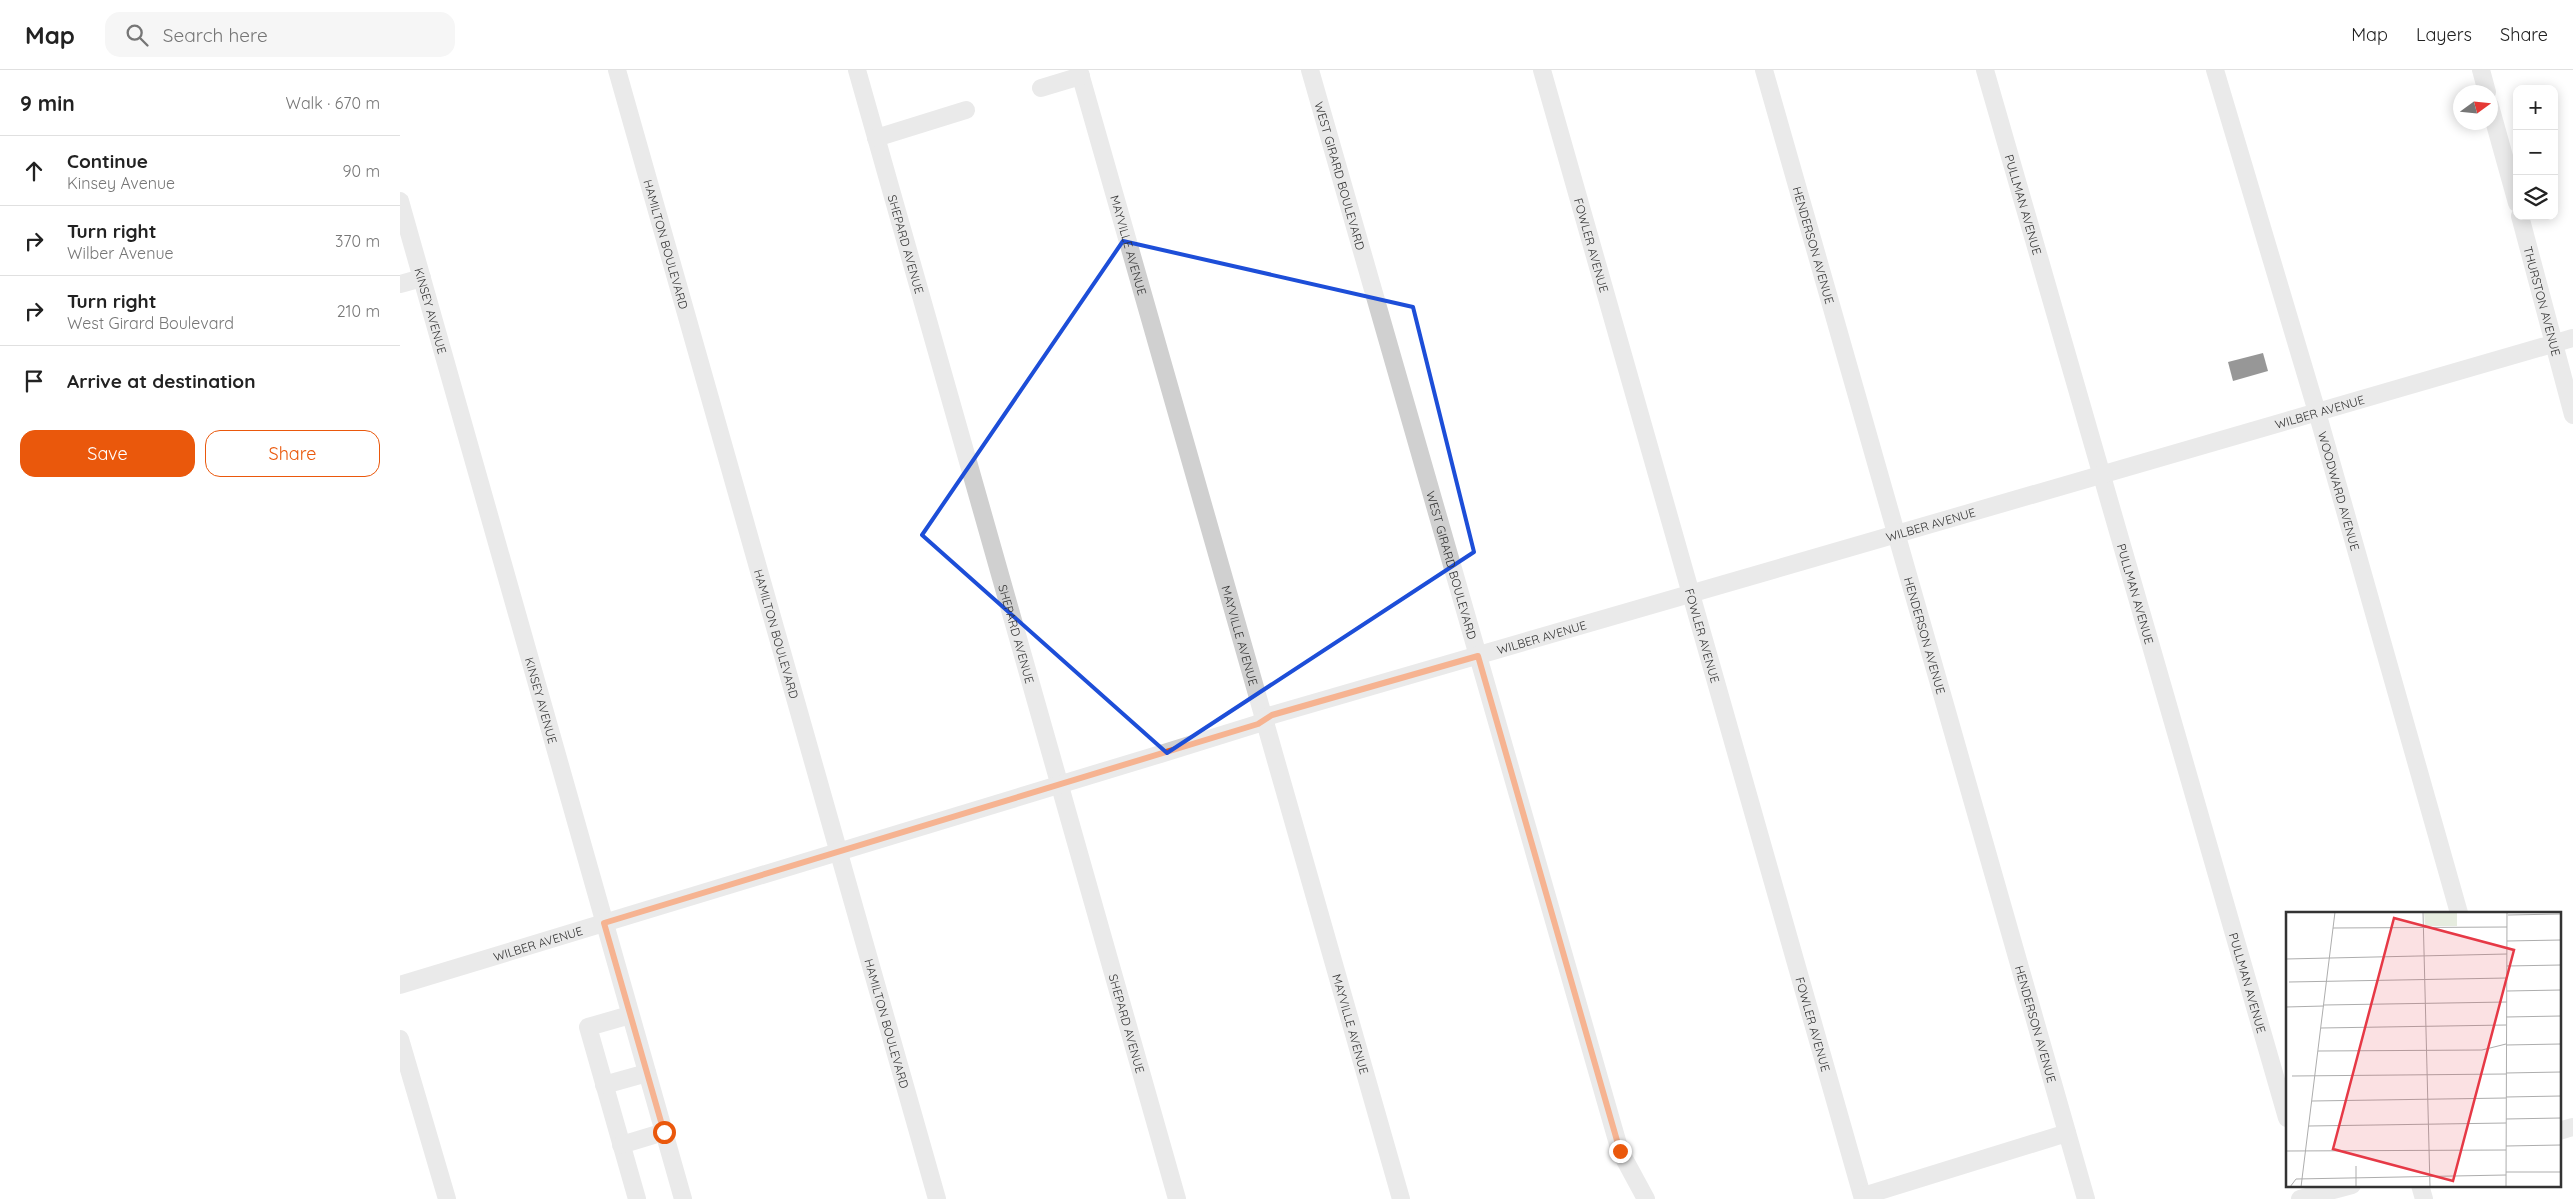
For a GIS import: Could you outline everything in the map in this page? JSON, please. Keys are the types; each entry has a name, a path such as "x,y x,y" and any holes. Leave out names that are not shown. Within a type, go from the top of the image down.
{"street":[{"name":"HAMILTON BOULEVARD","path":"617,70 937,1199"},
{"name":"SHEPARD AVENUE","path":"857,70 1177,1199"},
{"name":"WEST GIRARD BOULEVARD","path":"1310,70 1620,1151 1646,1199"},
{"name":"FOWLER AVENUE","path":"1542,70 1863,1197"},
{"name":"HENDERSON AVENUE","path":"1764,70 2086,1199"},
{"name":"PULLMAN AVENUE","path":"1985,70 2286,1115"},
{"name":"WOODWARD AVENUE","path":"2215,70 2317,412 2459,912"},
{"path":"2481,70 2485,85"},
{"path":"1041,88 1080,73"},
{"name":"MAYVILLE AVENUE","path":"1080,73 1401,1199"},
{"path":"876,138 966,110"},
{"path":"2497,130 2513,189"},
{"name":"KINSEY AVENUE","path":"400,200 683,1199"},
{"name":"THURSTON AVENUE","path":"2521,220 2573,415"},
{"path":"400,284 422,278"},
{"name":"WILBER AVENUE","path":"400,985 1258,724 1265,718 2573,338"},
{"path":"630,1015 588,1027 637,1199"},
{"path":"400,1039 447,1199"},
{"path":"604,1085 647,1073"},
{"path":"2560,1130 2573,1127"},
{"path":"621,1145 664,1132"},
{"path":"1863,1197 2068,1133"},
{"path":"2305,1194 2347,1186"},
{"path":"2420,1186 2424,1199"}],"highlighted area":[{"path":"1123,241 1413,307 1474,552 1167,753 922,535"}],"building":[{"path":"2263,353 2268,371 2233,381 2228,362"}],"route":[{"path":"664,1132 604,923 1258,724 1272,715 1478,656 1620,1151"}]}
